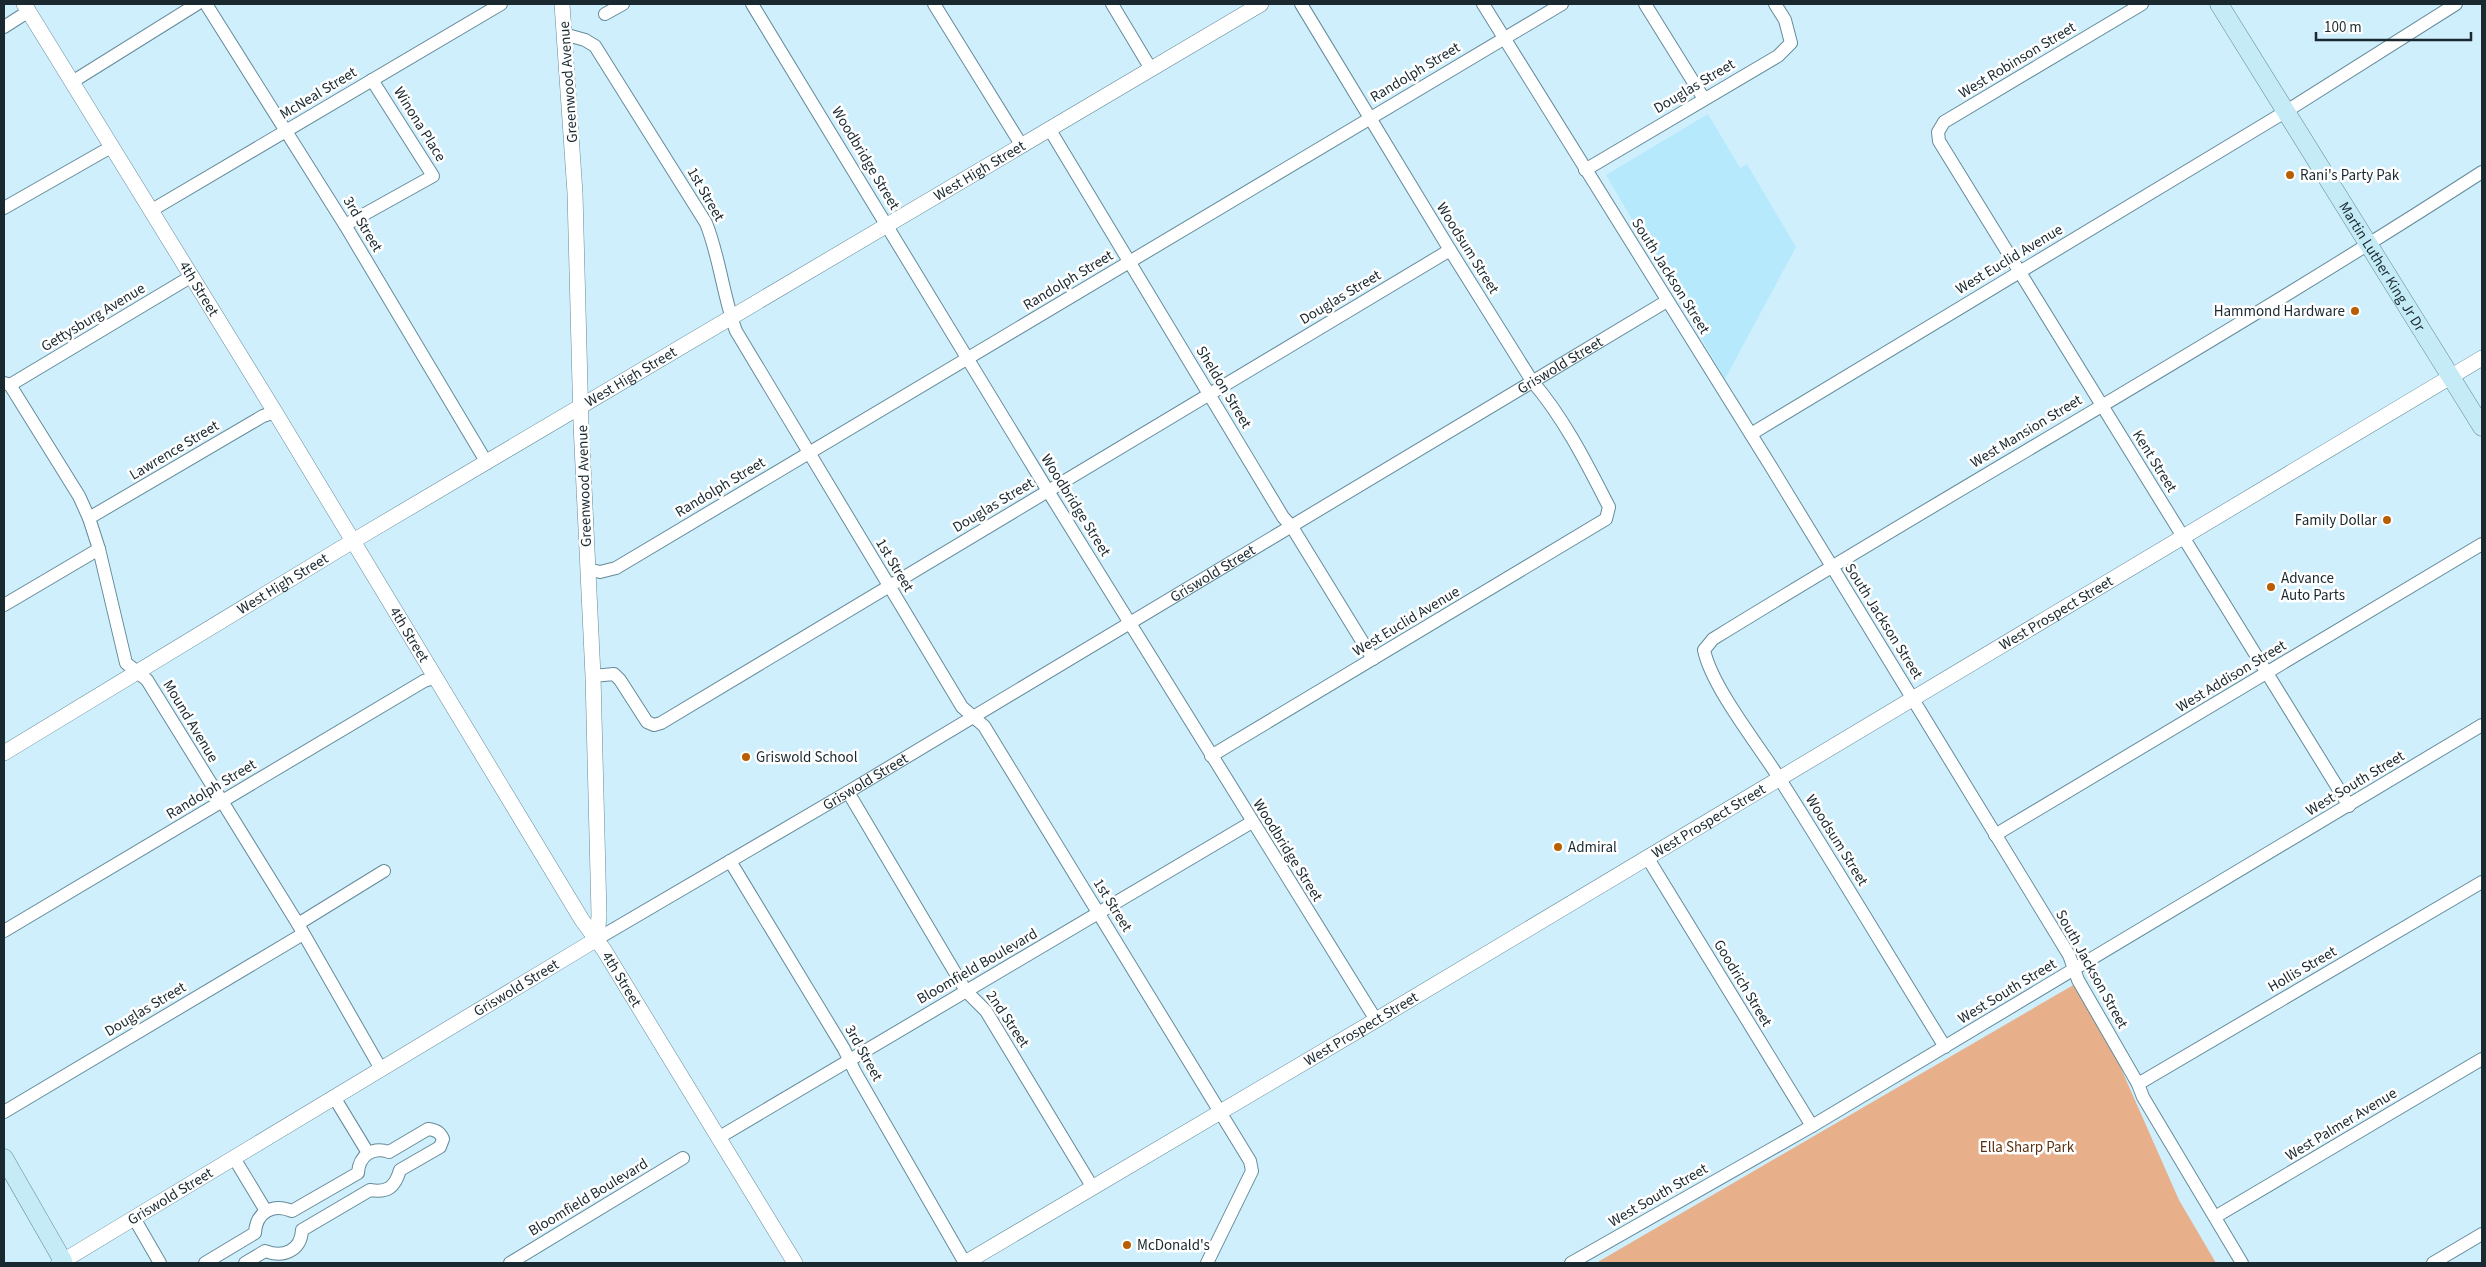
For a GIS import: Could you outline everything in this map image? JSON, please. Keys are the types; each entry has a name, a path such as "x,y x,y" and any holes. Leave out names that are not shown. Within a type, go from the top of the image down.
{"main road":[{"name":"Martin Luther King Jr Dr","path":"2219,4 2482,427"},
{"path":"4,1158 63,1262"}],"street":[{"path":"72,82 197,4"},
{"name":"3rd Street","path":"206,4 345,225 487,463"},
{"name":"McNeal Street","path":"152,210 501,4"},
{"name":"Greenwood Avenue","path":"562,4 574,176 587,569 593,676 599,916 597,939"},
{"path":"605,14 622,4"},
{"name":"Woodbridge Street","path":"752,4 1048,492 1376,1020"},
{"path":"934,4 1022,146"},
{"path":"1112,4 1151,69"},
{"name":"West High Street","path":"4,753 353,542 1261,4"},
{"name":"Woodsum Street","path":"1301,4 1450,250 1593,476 1609,507"},
{"name":"South Jackson Street","path":"1483,4 1751,434 2069,955 2078,980 2138,1084 2142,1097 2242,1263"},
{"name":"Randolph Street","path":"587,569 600,572 616,568 1562,4"},
{"path":"1645,4 1704,99"},
{"name":"Douglas Street","path":"1585,170 1778,56 1791,43 1785,20 1775,4"},
{"name":"West Robinson Street","path":"1938,132 1944,122 2142,4"},
{"name":"West Euclid Avenue","path":"1751,434 2285,112 2456,4"},
{"path":"4,27 27,7"},
{"name":"4th Street","path":"27,7 275,412 582,920 597,939 795,1263"},
{"name":"1st Street","path":"564,34 585,40 595,46 706,223 713,240 727,306 736,331 962,707 984,726 1250,1161 1252,1171 1207,1263"},
{"name":"Winona Place","path":"345,225 434,176 372,80"},
{"name":"Sheldon Street","path":"1050,130 1283,517 1292,527 1373,659"},
{"name":"Kent Street","path":"1938,132 1939,141 2349,806"},
{"path":"4,208 111,147"},
{"name":"West Mansion Street","path":"1704,650 1713,639 1830,566 2370,245 2482,172"},
{"name":"Douglas Street","path":"593,676 614,674 620,680 647,722 654,725 1048,492 1450,250"},
{"name":"Gettysburg Avenue","path":"7,384 192,276"},
{"name":"Griswold Street","path":"63,1262 597,939 974,717 1532,381 1667,302"},
{"name":"West Prospect Street","path":"965,1263 1780,779 2452,378 2482,358"},
{"name":"Mound Avenue","path":"7,384 59,463 90,518 126,663 147,680 300,929 381,1069"},
{"name":"Lawrence Street","path":"90,518 263,416 275,412"},
{"name":"West Euclid Avenue","path":"1211,756 1606,520 1609,507"},
{"name":"West Addison Street","path":"1996,835 2482,544"},
{"path":"4,605 99,549"},
{"name":"Woodsum Street","path":"1704,650 1706,662 1726,695 1945,1047"},
{"name":"Randolph Street","path":"4,931 424,681 436,677"},
{"name":"West South Street","path":"1571,1263 1812,1126 2482,725"},
{"name":"2nd Street","path":"848,792 966,991 986,1011 1093,1188"},
{"name":"Bloomfield Boulevard","path":"718,1138 1252,822"},
{"name":"Goodrich Street","path":"1647,857 1812,1126"},
{"name":"3rd Street","path":"730,861 850,1060 965,1263"},
{"name":"Douglas Street","path":"4,1112 300,929 384,871"},
{"name":"Hollis Street","path":"2138,1084 2482,882"},
{"name":"West Palmer Avenue","path":"2216,1217 2482,1059"},
{"path":"334,1097 368,1153"},
{"path":"389,1152 428,1129 436,1130 441,1135 443,1139 440,1147 400,1170"},
{"path":"376,1150 389,1152 396,1159 400,1170 396,1184 381,1192 370,1190 360,1180 358,1172 361,1159 368,1153 376,1150"},
{"path":"234,1158 266,1211"},
{"name":"Bloomfield Boulevard","path":"510,1263 683,1158"},
{"path":"292,1211 358,1172"},
{"path":"302,1230 370,1190"},
{"path":"276,1207 292,1211 301,1223 302,1230 297,1246 290,1252 274,1255 265,1251 257,1241 254,1233 258,1218 266,1211 276,1207"},
{"path":"134,1218 160,1263"},
{"path":"205,1263 254,1233"},
{"path":"2433,1263 2482,1234"},
{"path":"245,1263 265,1251"}],"shaded area":[{"path":"1708,114 1740,168 1747,164 1796,247 1725,379 1606,175"}],"green space":[{"name":"Ella Sharp Park","path":"2082,980 2179,1200 2216,1263 1596,1263"}],"place":[{"name":"Rani's Party Pak","path":"2290,175"},
{"name":"Hammond Hardware","path":"2355,311"},
{"name":"Family Dollar","path":"2387,520"},
{"name":"Advance Auto Parts","path":"2271,587"},
{"name":"Griswold School","path":"746,757"},
{"name":"Admiral","path":"1558,847"},
{"name":"McDonald's","path":"1127,1245"}]}
